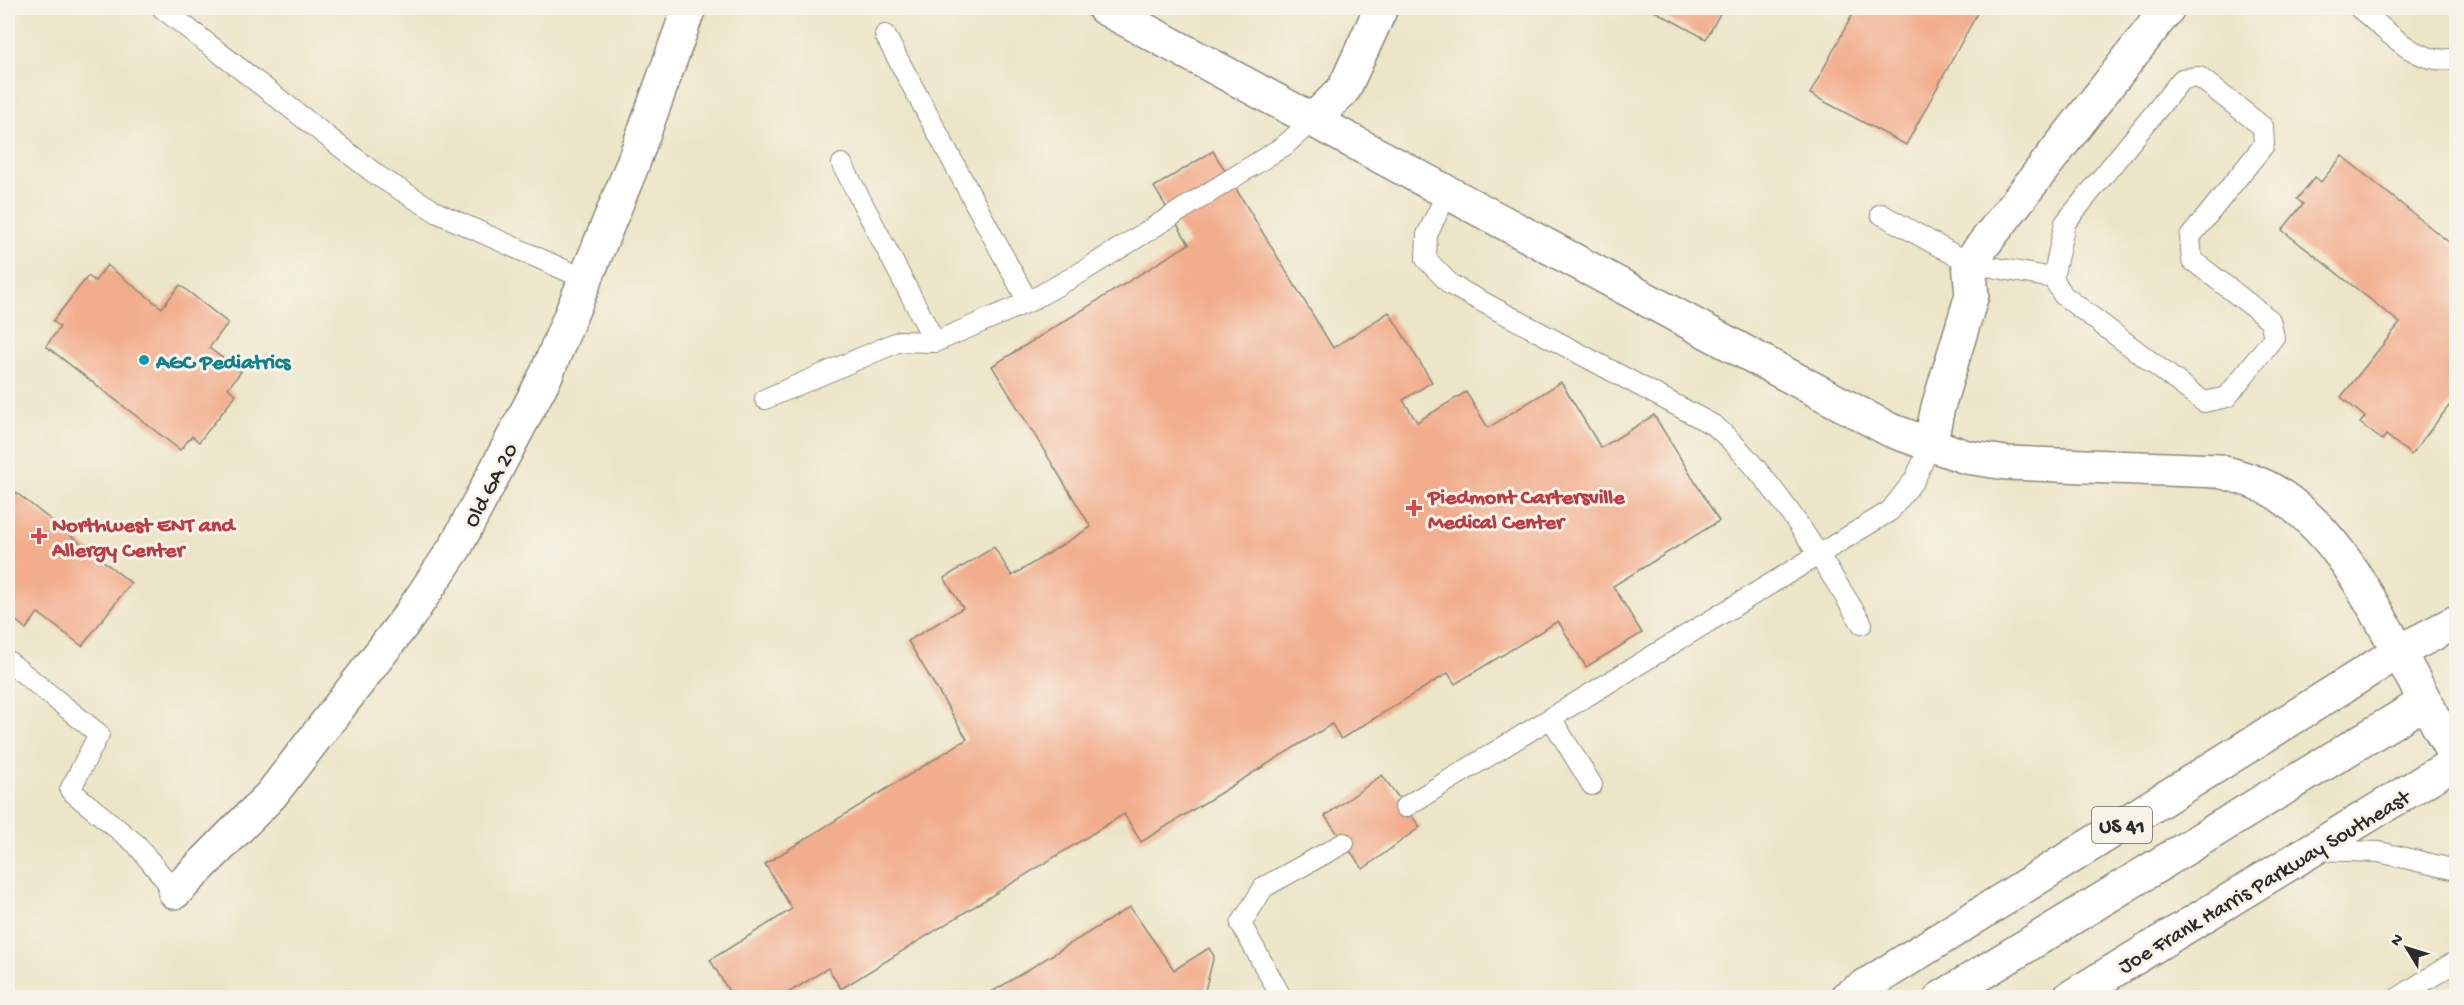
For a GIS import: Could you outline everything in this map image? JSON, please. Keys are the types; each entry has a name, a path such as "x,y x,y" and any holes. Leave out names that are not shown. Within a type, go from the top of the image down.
{"street":[{"name":"Old GA 20","path":"175,892 271,795 334,716 456,546 546,375 632,166 689,8"},
{"path":"1104,8 1879,424 1930,446 1966,457 2006,463 2219,471 2252,480 2277,493 2308,517 2338,548 2457,761"},
{"path":"1314,119 1344,89 1382,8"},
{"path":"1930,446 1938,407 1972,295 1968,262 2168,8"},
{"name":"US 41","path":"1846,998 2398,652 2457,622"},
{"path":"1941,998 2426,702"},
{"name":"Joe Frank Harris Parkway Southeast","path":"2069,998 2457,761"}],"lane":[{"path":"162,8 378,176 438,213 587,280"},
{"path":"2359,8 2422,58 2443,62 2457,58"},
{"path":"885,35 1028,302"},
{"path":"1881,214 1968,262 2053,278 2063,295 2204,402 2227,397 2274,337 2270,320 2192,260 2190,237 2264,145 2263,127 2199,76 2182,79 2065,223 2053,278"},
{"path":"765,399 900,340 935,342 1028,302 1080,273 1284,146 1314,119"},
{"path":"842,164 935,342"},
{"path":"1447,193 1427,235 1426,259 1451,285 1714,426 1740,448 1819,554 1862,624"},
{"path":"1405,807 1890,511 1915,479 1930,446"},
{"path":"8,661 99,734 70,790 136,844 175,892"},
{"path":"1551,718 1592,785"},
{"path":"1282,998 1241,924 1264,887 1344,843"},
{"path":"2313,850 2379,852 2457,870"},
{"path":"2398,998 2457,961"}],"building":[{"path":"1649,8 1723,8 1706,39"},
{"path":"1856,8 1980,8 1906,145 1810,94"},
{"path":"1213,151 1333,348 1389,312 1432,382 1403,400 1417,422 1466,392 1488,428 1561,382 1601,448 1654,415 1719,521 1613,586 1642,633 1586,667 1558,621 1455,684 1448,673 1341,739 1332,724 1141,842 1124,814 841,989 828,968 780,998 733,998 710,960 792,909 765,864 967,739 908,641 963,608 944,578 994,547 1012,576 1091,527 992,366 1189,244 1154,187"},
{"path":"2342,156 2456,248 2456,397 2411,455 2386,435 2382,440 2360,423 2365,417 2341,397 2400,323 2282,230 2303,204 2297,199 2315,177 2321,182"},
{"name":"AGC Pediatrics","path":"107,265 162,308 180,285 228,323 209,348 241,372 228,388 236,395 199,442 192,436 180,450 46,346 60,327 53,321 88,276 95,281"},
{"name":"Northwest ENT and Allergy Center","path":"9,487 131,583 82,646 38,613 26,629 8,614"},
{"path":"1382,775 1420,827 1363,869 1325,816"},
{"path":"1130,907 1174,970 1209,948 1214,956 1203,998 982,998"}],"place":[{"name":"AGC Pediatrics","path":"144,360"},
{"name":"Piedmont Cartersville Medical Center","path":"1414,508"},
{"name":"Northwest ENT and Allergy Center","path":"39,536"}]}
